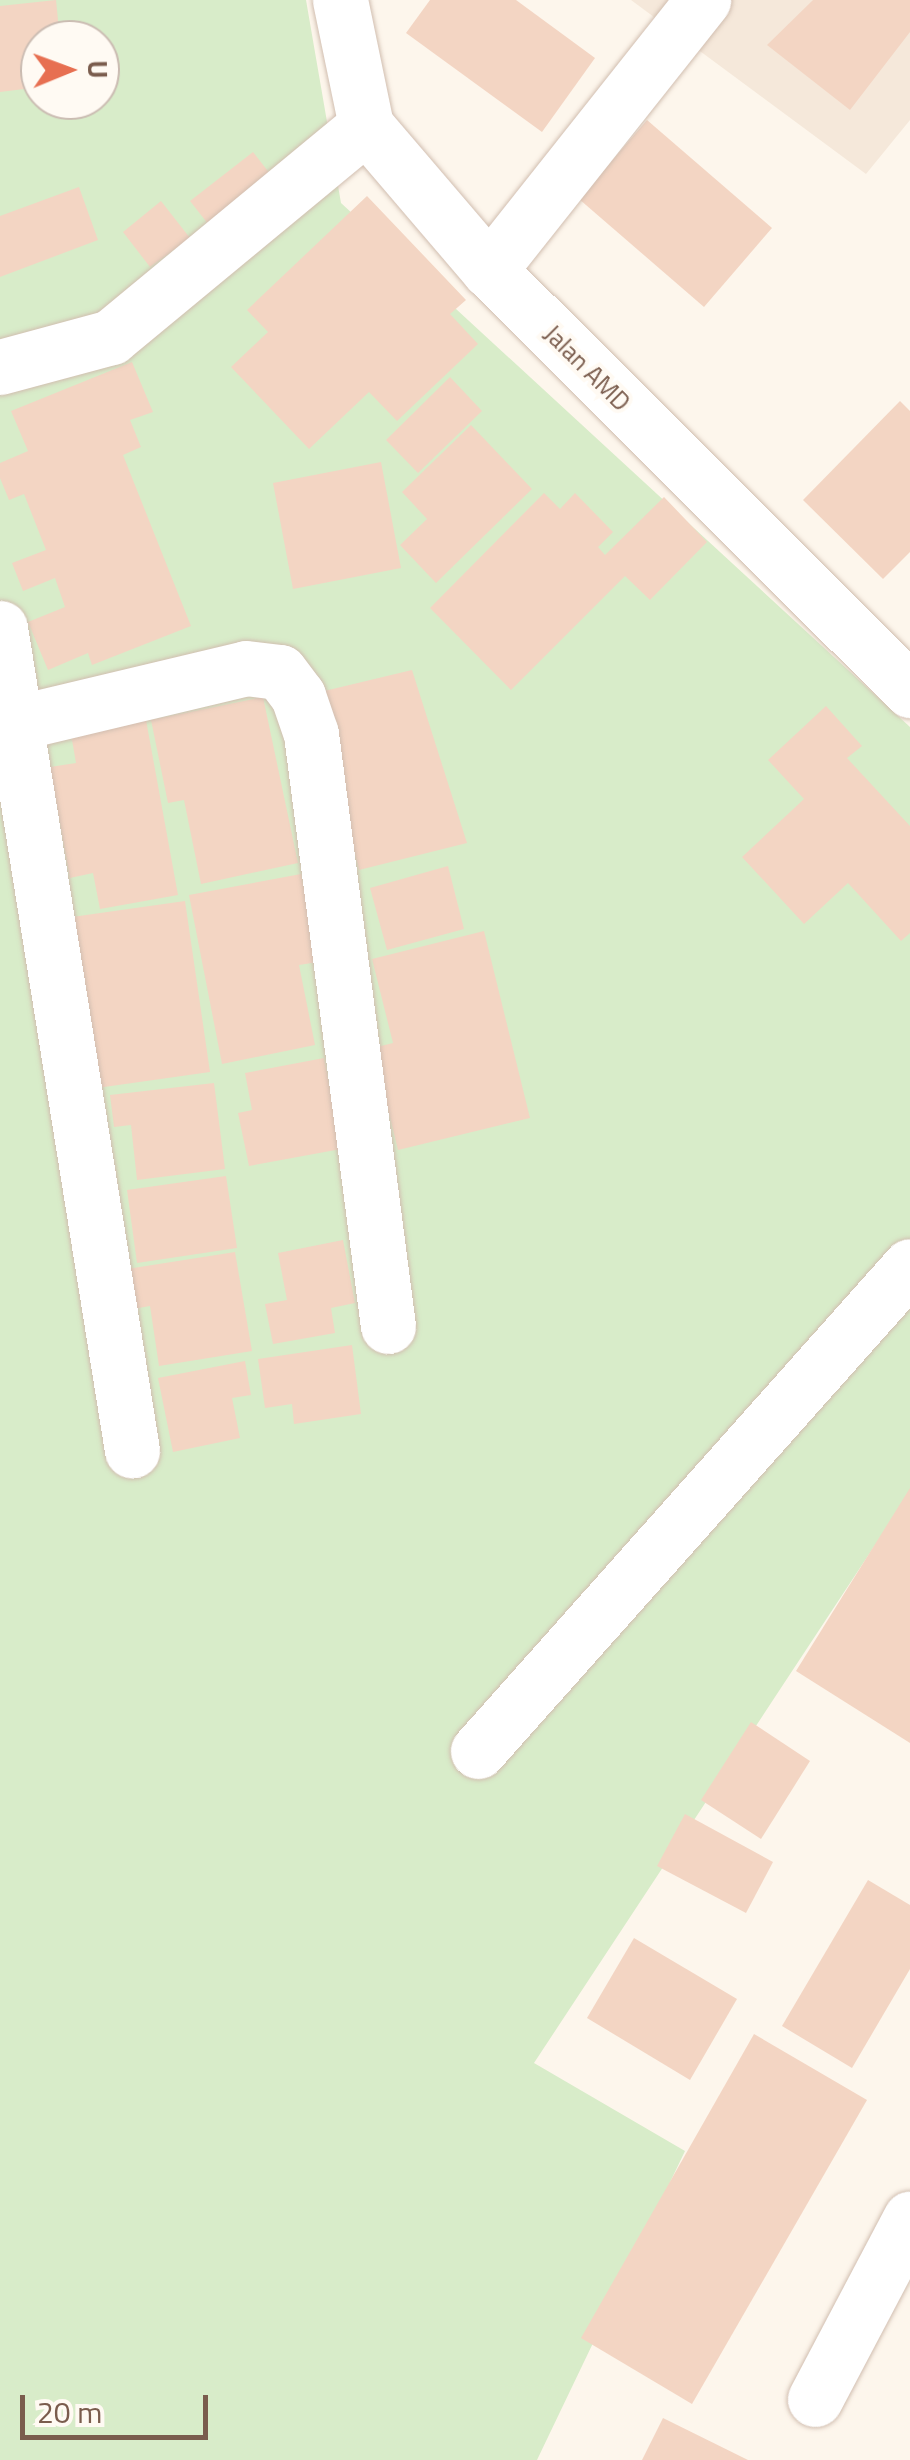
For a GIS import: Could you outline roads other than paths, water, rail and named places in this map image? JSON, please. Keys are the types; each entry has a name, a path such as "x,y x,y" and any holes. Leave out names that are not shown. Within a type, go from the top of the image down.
{"street":[{"name":"Jalan AMD","path":"340,0 366,126 489,270 910,690"},
{"path":"489,270 703,0"},
{"path":"0,367 111,336 366,126"},
{"path":"0,628 132,1450"},
{"path":"16,723 246,668 280,672 298,696 311,734 388,1326"},
{"path":"478,1750 910,1266"},
{"path":"815,2400 910,2219"}]}
